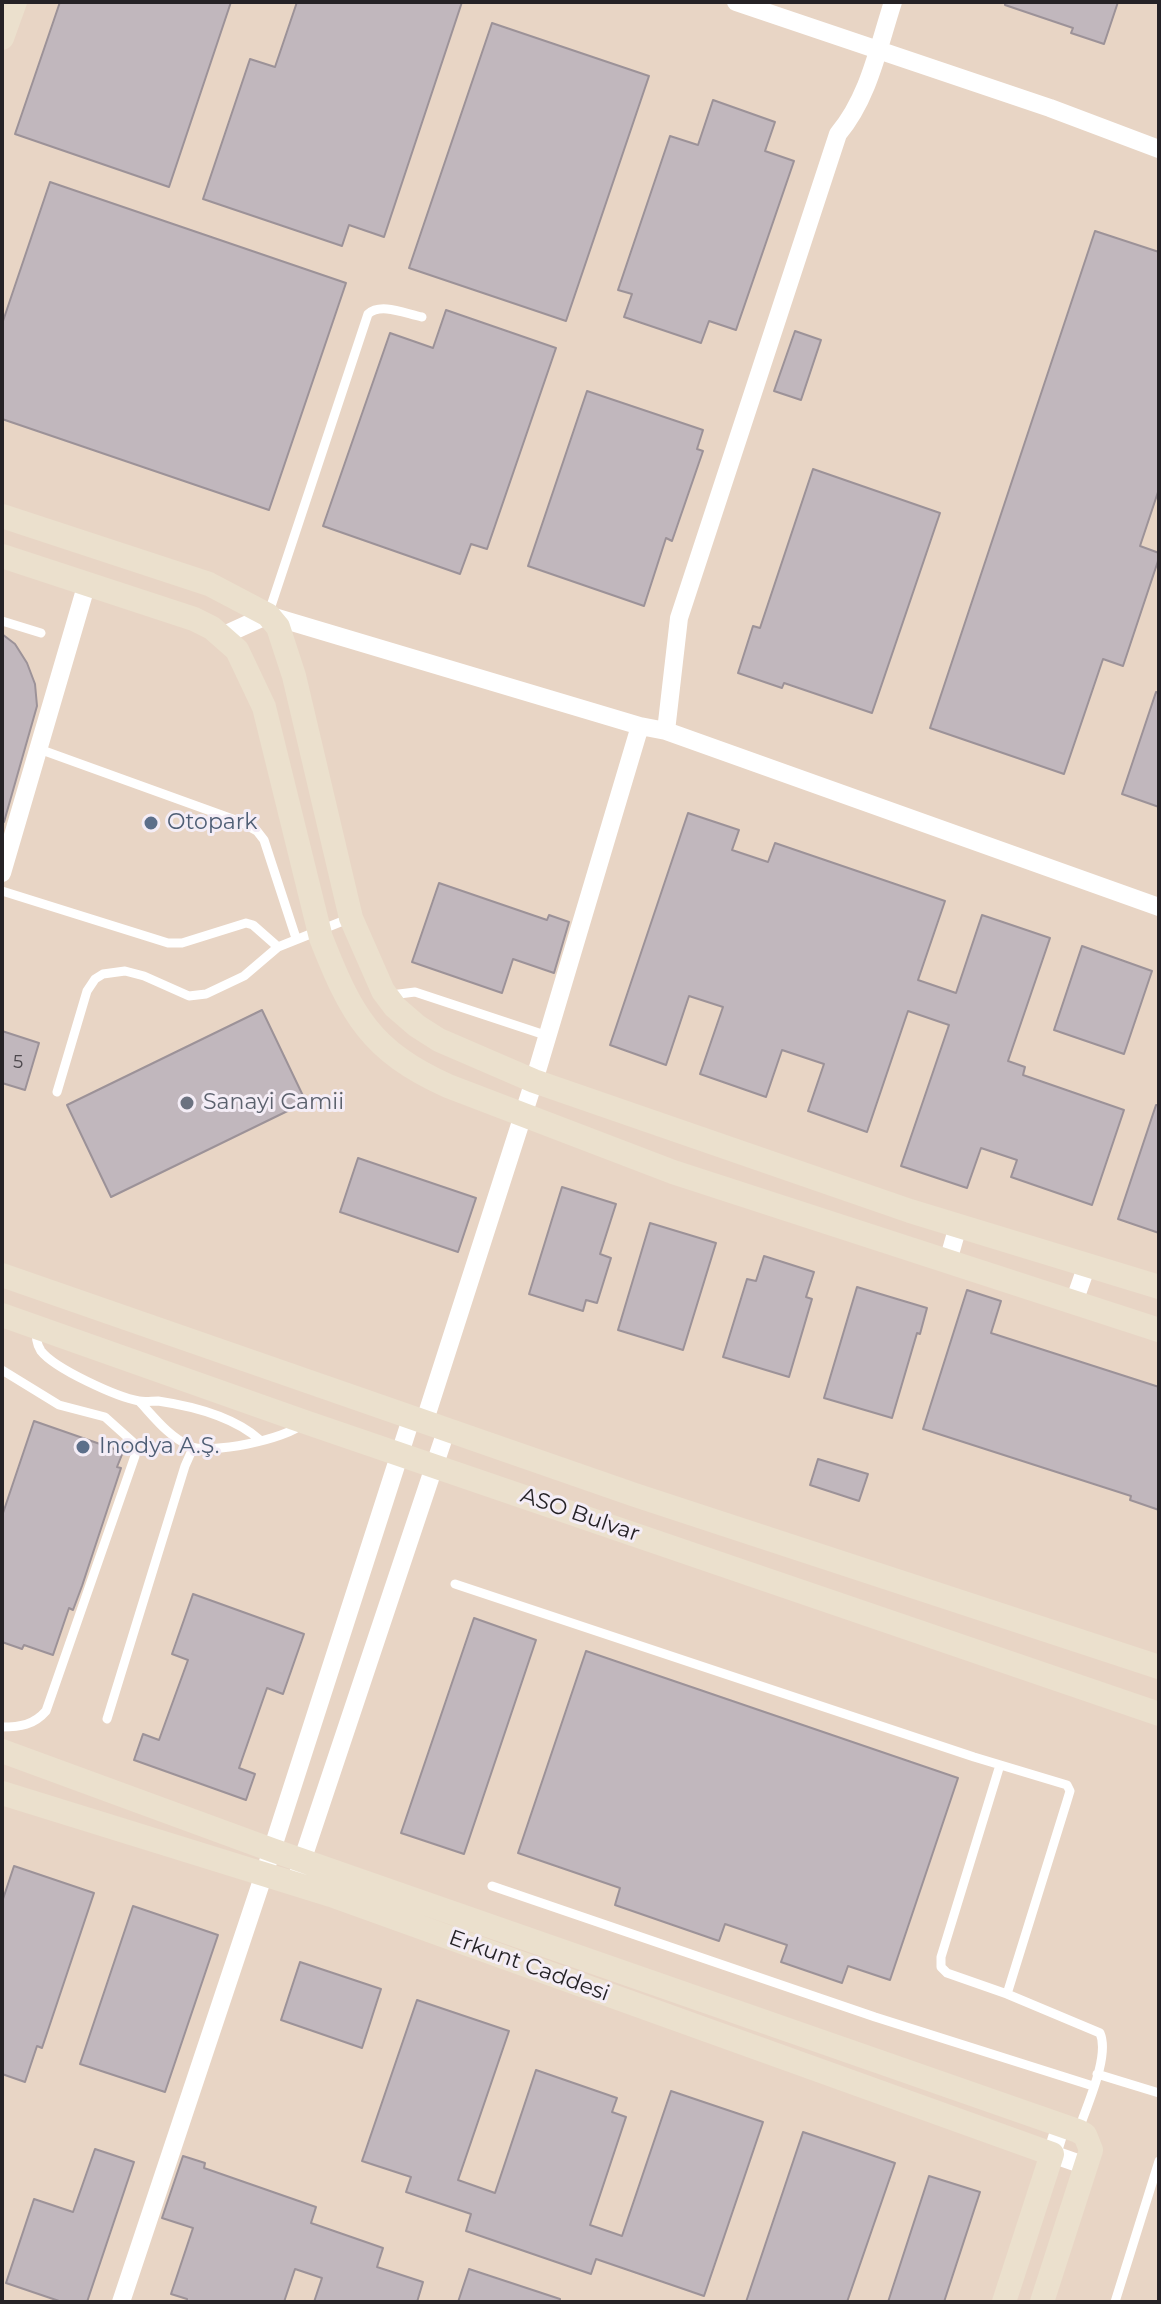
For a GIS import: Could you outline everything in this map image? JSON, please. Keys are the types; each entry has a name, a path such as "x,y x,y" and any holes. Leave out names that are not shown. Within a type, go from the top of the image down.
{"street":[{"path":"2,38 15,2"},
{"path":"736,2 878,48 1159,149"},
{"path":"666,731 679,618 838,134 852,118 865,92 893,2"},
{"path":"2,516 209,584 268,615 640,726 666,731 1159,907"},
{"path":"3,558 194,619 222,636 237,650 264,707 319,929 349,1003 372,1035 413,1068 432,1079 673,1172 1159,1330"},
{"path":"2,873 87,583"},
{"path":"222,636 268,615"},
{"path":"268,615 278,627 294,676 351,918 368,961 387,996 417,1026 439,1040 534,1081 958,1226 1159,1287"},
{"path":"294,1884 433,1465 427,1424 548,1036 640,726"},
{"path":"948,1261 958,1226"},
{"path":"1074,1302 1087,1265"},
{"name":"ASO Bulvar","path":"2,1275 635,1495 1159,1667"},
{"name":"ASO Bulvar","path":"5,1319 1159,1714"},
{"path":"121,2302 272,1850 399,1453 427,1424"},
{"path":"2,1751 272,1850 1085,2135 1091,2150 1042,2302"},
{"name":"Erkunt Caddesi","path":"2,1793 294,1884 1052,2154"},
{"path":"1004,2302 1052,2154 1069,2128"},
{"path":"1052,2154 1086,2166"}],"lane":[{"path":"268,615 368,314 372,309 380,308 422,317"},
{"path":"2,621 41,633"},
{"path":"39,749 241,822 257,831 264,840 296,938"},
{"path":"2,891 168,943 182,943 246,923 253,925 278,947"},
{"path":"57,1092 87,991 95,979 114,971 125,971 189,996 197,996 244,976 278,947 351,918"},
{"path":"387,996 405,991 415,992 548,1036"},
{"path":"37,1328 37,1343 49,1359 85,1380 139,1401 158,1401 227,1420 260,1440"},
{"path":"2,1370 59,1405 105,1417 134,1443 135,1456 46,1711 38,1720 19,1727 2,1727"},
{"path":"139,1401 165,1428 193,1448 209,1449 285,1435 305,1422"},
{"path":"107,1719 193,1448"},
{"path":"455,1584 1067,1785 1070,1791 1007,1994"},
{"path":"1000,1765 941,1957 941,1967 947,1973 1100,2033 1104,2042 1097,2074 1069,2128"},
{"path":"492,1886 875,2017 1093,2086"},
{"path":"1097,2074 1159,2093"},
{"path":"1115,2302 1159,2161"}],"shaded area":[{"path":"2,2 1159,2 1159,2302 2,2302"}],"building":[{"path":"60,2 231,2 169,187 15,134"},
{"path":"297,2 462,2 384,237 349,225 342,246 203,199 250,59 275,67"},
{"path":"1005,2 1118,2 1104,44 1071,33 1073,28 1005,5"},
{"path":"492,23 649,76 566,321 409,268"},
{"path":"713,100 775,122 765,151 794,161 736,330 709,321 701,343 624,317 632,294 618,290 670,136 698,145"},
{"path":"50,182 346,283 269,510 2,419 2,324"},
{"path":"1095,231 1159,252 1159,489 1140,546 1159,553 1159,558 1123,666 1103,659 1064,774 930,728"},
{"path":"446,310 556,348 487,549 471,544 460,574 323,526 390,333 433,348"},
{"path":"795,331 821,340 801,400 774,391"},
{"path":"587,391 703,430 697,449 703,451 672,541 666,538 644,606 528,566"},
{"path":"813,469 940,513 872,713 784,683 782,688 738,673 753,626 760,628"},
{"path":"2,634 15,644 27,663 35,684 37,706 4,822 2,822"},
{"path":"1156,692 1159,693 1159,807 1122,794"},
{"path":"688,813 739,830 732,850 768,862 775,843 945,901 918,980 956,993 982,915 1050,938 1008,1061 1025,1067 1023,1075 1124,1110 1092,1205 1011,1177 1017,1160 981,1148 967,1188 901,1166 949,1025 908,1011 867,1132 808,1111 824,1064 782,1050 766,1097 700,1074 723,1007 689,996 666,1065 610,1045"},
{"path":"439,883 547,920 549,915 569,922 554,973 513,959 502,993 412,962"},
{"path":"1082,946 1152,971 1124,1054 1054,1030"},
{"name":"Sanayi Camii","path":"262,1010 306,1102 111,1197 67,1105"},
{"path":"2,1031 39,1043 25,1090 2,1083"},
{"path":"1156,1105 1159,1105 1159,1233 1118,1219"},
{"path":"358,1158 476,1198 458,1252 340,1212"},
{"path":"562,1187 616,1204 600,1254 611,1258 597,1303 586,1300 583,1311 529,1294"},
{"path":"650,1223 716,1243 683,1350 618,1330"},
{"path":"764,1256 814,1272 806,1297 812,1299 789,1377 723,1357 747,1279 756,1281"},
{"path":"857,1287 927,1308 892,1418 824,1398"},
{"path":"967,1290 1001,1301 991,1333 1159,1387 1159,1510 1130,1500 1131,1496 923,1429"},
{"path":"34,1421 123,1452 117,1467 121,1468 82,1586 73,1610 69,1608 53,1655 24,1645 22,1649 2,1642 2,1516"},
{"path":"818,1459 868,1474 859,1501 810,1485"},
{"path":"193,1594 304,1634 283,1694 267,1688 239,1768 255,1774 246,1800 134,1760 143,1734 159,1740 188,1660 172,1654"},
{"path":"474,1618 536,1640 464,1854 401,1833"},
{"path":"586,1651 958,1778 890,1980 848,1966 842,1983 781,1962 787,1945 725,1924 719,1941 615,1905 620,1888 518,1853"},
{"path":"14,1866 94,1893 42,2048 37,2046 25,2082 2,2074 2,1902"},
{"path":"133,1906 218,1935 165,2092 80,2064"},
{"path":"300,1962 381,1989 362,2048 281,2020"},
{"path":"417,2000 509,2031 458,2180 495,2193 536,2070 617,2098 612,2112 626,2117 590,2225 622,2236 671,2091 763,2122 704,2296 596,2259 591,2274 466,2231 471,2214 406,2192 411,2177 362,2161"},
{"path":"803,2132 895,2163 847,2302 746,2302"},
{"path":"95,2149 134,2162 87,2302 62,2302 6,2283 34,2199 73,2212"},
{"path":"183,2156 205,2163 204,2168 316,2207 311,2223 383,2248 377,2267 423,2282 417,2302 314,2302 322,2278 295,2269 284,2302 187,2302 187,2299 171,2294 193,2228 162,2218"},
{"path":"929,2176 980,2192 944,2302 888,2302"},
{"path":"469,2269 560,2299 560,2302 458,2302"}],"place":[{"name":"Otopark","path":"151,823"},
{"name":"Sanayi Camii","path":"187,1103"},
{"name":"Inodya A.Ş.","path":"83,1447"}]}
